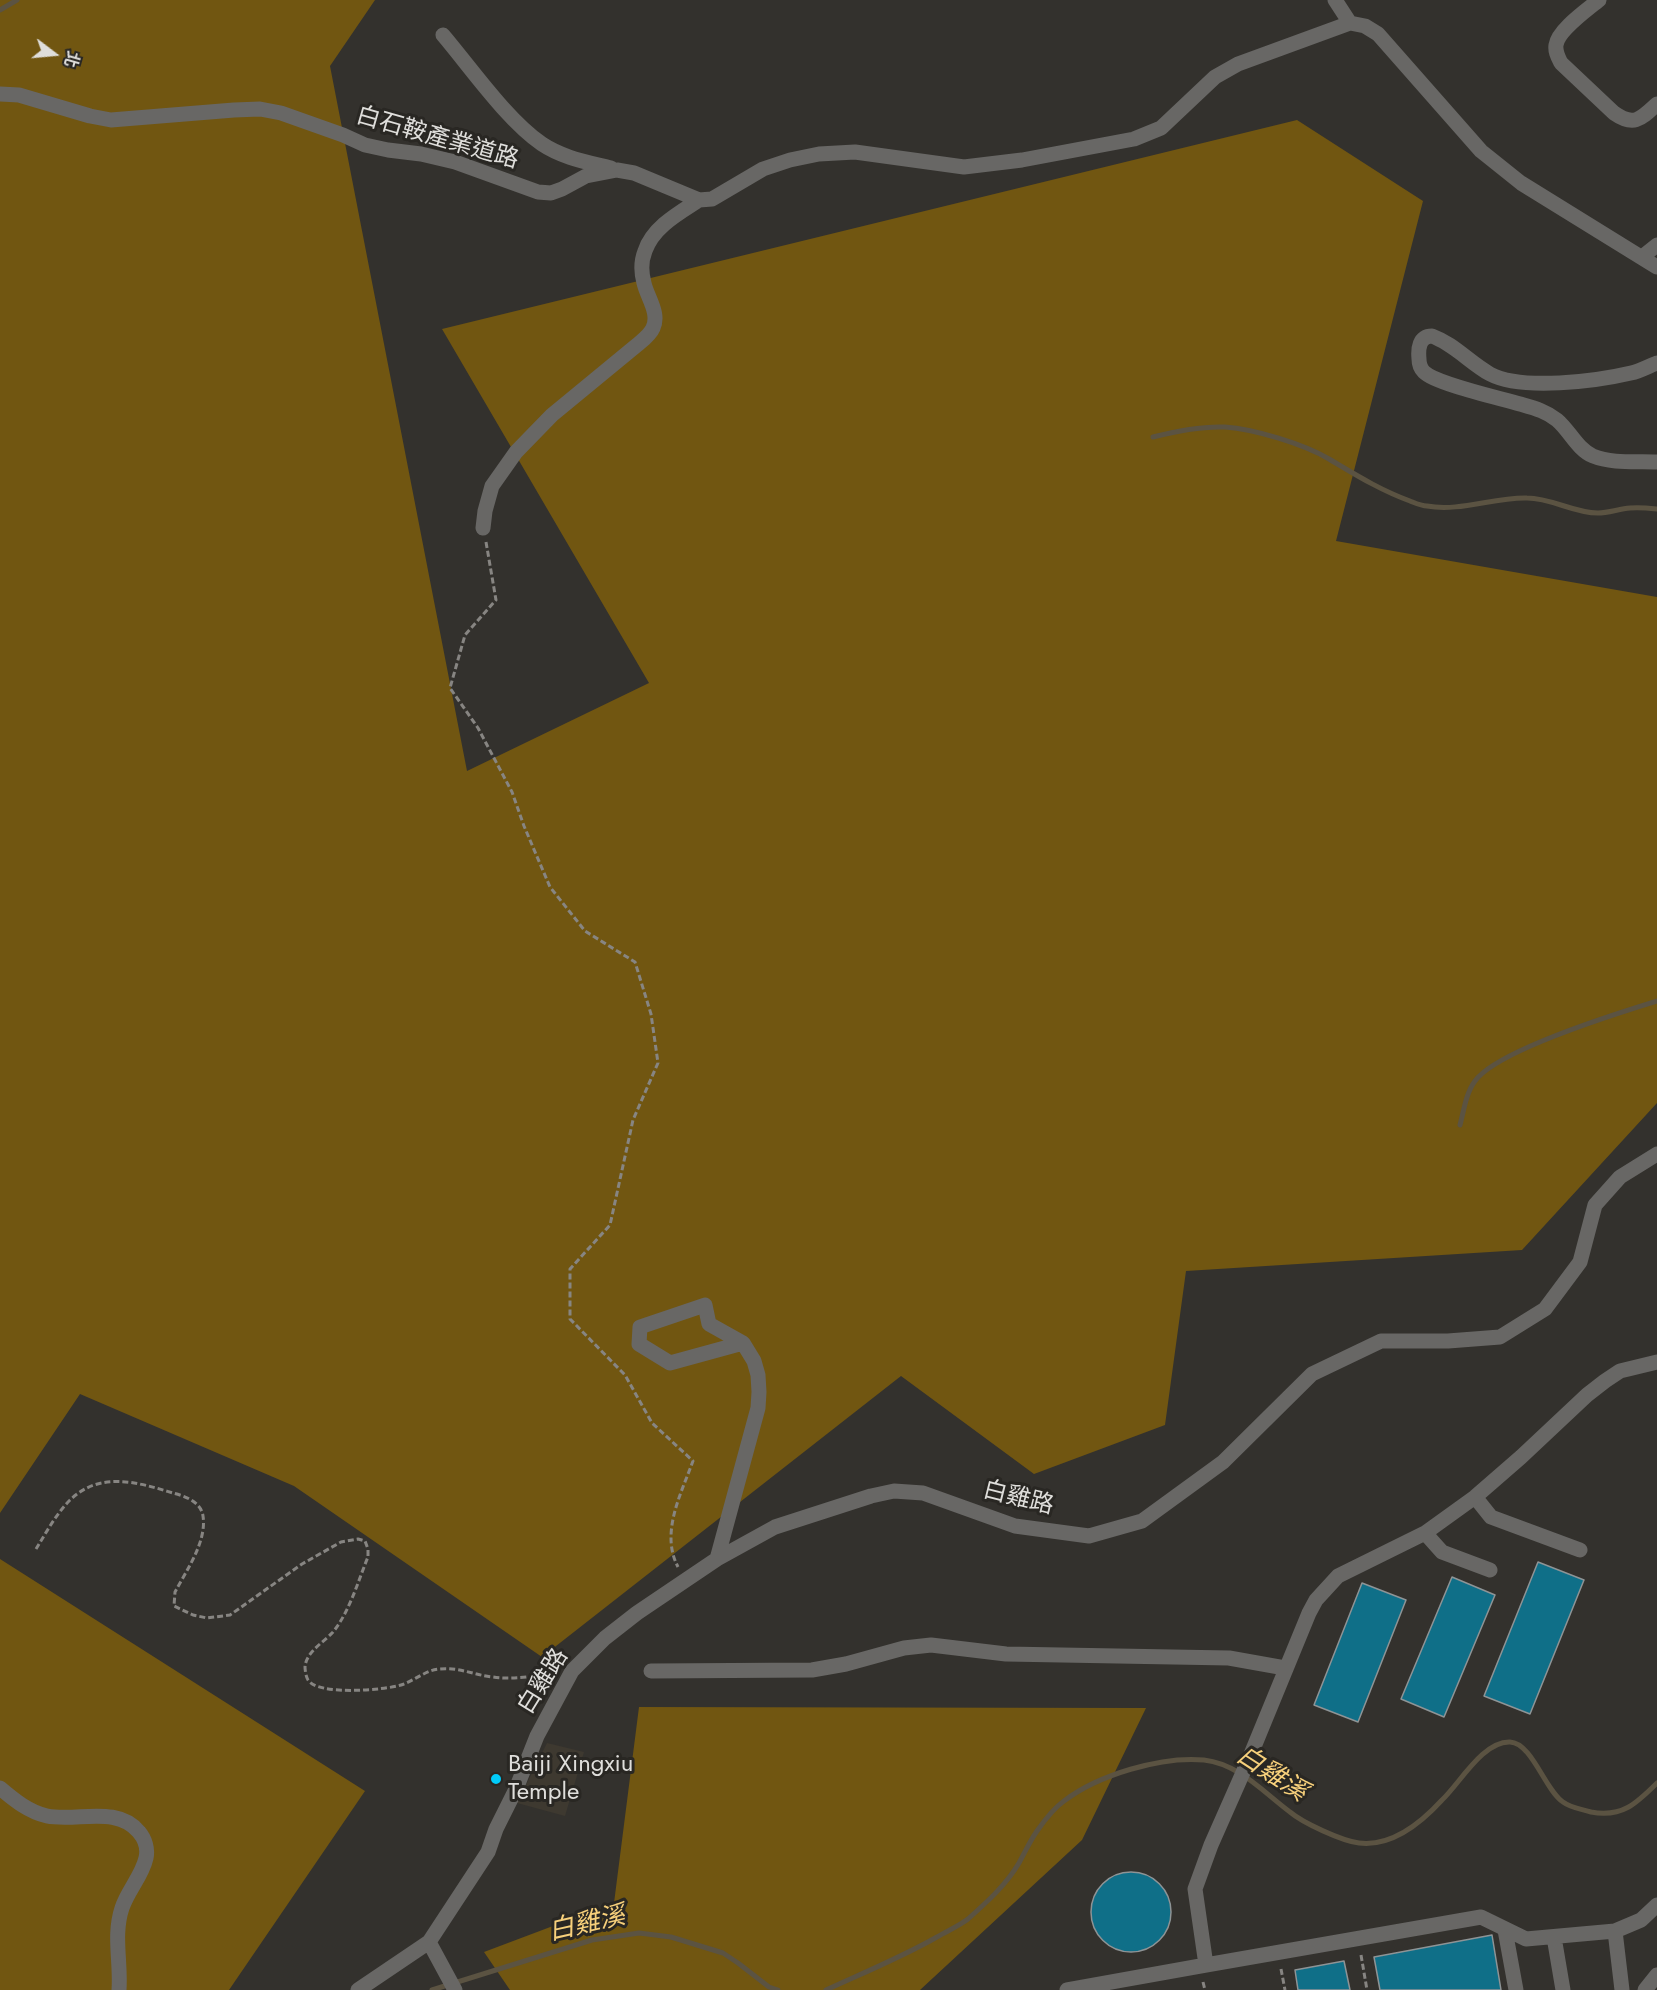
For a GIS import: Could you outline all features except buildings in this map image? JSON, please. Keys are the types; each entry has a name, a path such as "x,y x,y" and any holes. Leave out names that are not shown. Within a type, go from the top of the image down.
{"street":[{"path":"1335,0 1350,23"},
{"path":"1599,0 1563,31 1556,42 1556,53 1561,63 1624,120 1634,121 1644,116 1657,104"},
{"path":"483,528 492,486 516,452 552,415 648,336 654,326 656,316 644,284 642,267 645,250 652,238 671,219 699,200 712,199 763,170 790,160 819,154 855,152 964,167 1022,160 1134,139 1161,128 1215,77 1238,64 1350,23 1365,26 1378,34 1481,151 1497,164 1521,183 1657,267"},
{"path":"443,35 512,117 542,144 570,158 617,170"},
{"name":"白石鞍產業道路","path":"0,94 19,95 111,120 260,109 281,113 365,145 455,162 538,192 551,193 586,176 617,170 634,173 699,200"},
{"path":"1642,257 1657,244"},
{"path":"1657,363 1634,372 1596,380 1527,382 1491,374 1432,336 1423,339 1419,345 1418,355 1423,372 1431,377 1461,388 1543,410 1558,421 1581,448 1593,456 1609,460 1657,462"},
{"name":"白雞路","path":"429,1942 488,1852 537,1736 572,1671 605,1638 637,1613 717,1559 776,1527 871,1496 894,1491 923,1493 1015,1526 1089,1536 1142,1521 1223,1462 1312,1374 1382,1341 1448,1341 1500,1337 1545,1309 1580,1262 1595,1205 1620,1178 1657,1154"},
{"path":"717,1559 758,1408 758,1375 754,1361 743,1343 709,1324 705,1305 640,1327 639,1344 670,1363 743,1343"},
{"path":"1206,1965 1195,1889 1285,1668 1316,1600 1338,1576 1425,1533 1475,1497 1605,1381 1620,1371 1657,1362"},
{"path":"1475,1497 1491,1517 1580,1550"},
{"path":"1425,1533 1442,1552 1490,1570"},
{"path":"651,1671 812,1670 846,1664 904,1648 931,1645 1006,1654 1229,1658 1285,1668"},
{"path":"0,1788 17,1802 36,1813 66,1818 110,1816 135,1827 142,1835 146,1846 146,1856 123,1905 118,1930 119,1990"},
{"path":"1071,1990 1481,1917 1526,1939 1615,1931 1641,1920 1657,1905"},
{"path":"1505,1930 1516,1990"},
{"path":"1615,1931 1622,1990"},
{"path":"1554,1937 1563,1990"},
{"path":"358,1990 429,1942 455,1990"},
{"path":"1645,1990 1657,1975"}],"path":[{"path":"483,528 496,600 465,635 450,688 478,728 512,792 550,887 585,931 635,962 651,1014 658,1063 633,1120 610,1225 570,1269 570,1319 625,1375 652,1423 693,1461 672,1519 672,1555 685,1581"},
{"path":"36,1549 60,1512 79,1493 93,1485 108,1481 138,1482 191,1500 199,1506 203,1514 202,1532 197,1548 173,1600 174,1606 193,1615 207,1618 230,1615 302,1564 341,1542 358,1539 365,1541 368,1557 347,1607 338,1624 308,1658 305,1665 308,1680 314,1686 326,1689 386,1689 404,1684 436,1669 458,1668 492,1677 522,1678 572,1671"},
{"path":"1358,1938 1367,1990"},
{"path":"1278,1952 1285,1990"}],"shaded area":[{"path":"0,0 375,0 330,66 467,771 649,683 442,329 1297,120 1423,201 1336,541 1657,597 1657,1103 1522,1250 1186,1271 1165,1425 1034,1474 901,1376 542,1657 294,1486 80,1394 0,1513"},
{"path":"0,1559 365,1791 229,1990 0,1990"},
{"path":"639,1707 1146,1708 1082,1840 920,1990 510,1990 484,1952 614,1903"},
{"path":"547,1743 584,1752 565,1816 517,1803"}],"waterway":[{"path":"0,10 17,0"},
{"path":"1153,437 1189,429 1216,427 1237,428 1264,434 1319,453 1378,487 1425,506 1452,507 1527,498 1545,500 1589,512 1602,513 1633,508 1657,509"},
{"path":"1460,1125 1469,1091 1475,1081 1507,1057 1560,1034 1657,1001"},
{"name":"白雞溪","path":"826,1990 910,1951 964,1922 1008,1879 1037,1831 1060,1804 1094,1783 1150,1764 1204,1760 1228,1767 1250,1780 1304,1821 1323,1831 1359,1843 1383,1841 1415,1825 1449,1793 1481,1755 1500,1744 1510,1742 1518,1744 1532,1758 1556,1796 1569,1806 1591,1812 1620,1811 1636,1803 1657,1783"},
{"name":"白雞溪","path":"432,1990 592,1940 639,1933 671,1937 723,1953 769,1987 778,1990"}],"place":[{"name":"Baiji Xingxiu Temple","path":"496,1779"}]}
